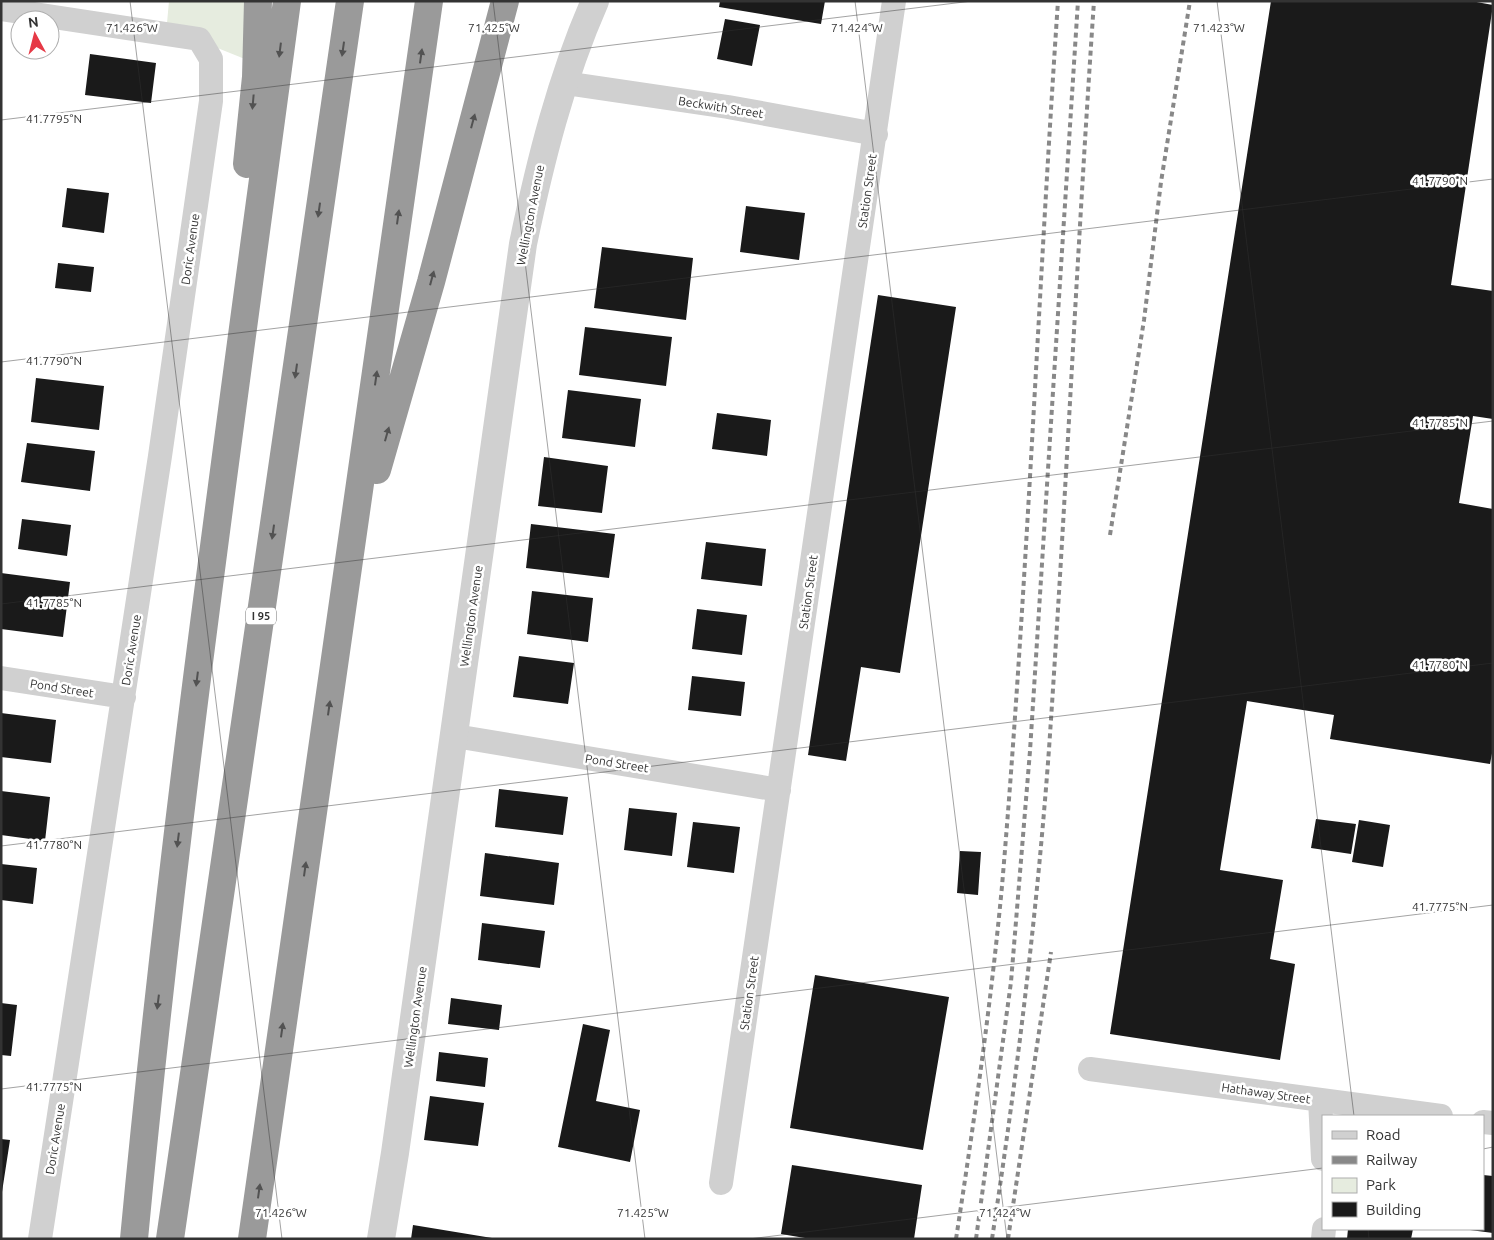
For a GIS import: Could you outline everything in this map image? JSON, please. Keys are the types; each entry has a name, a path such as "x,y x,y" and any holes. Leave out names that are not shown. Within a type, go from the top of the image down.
{"highway":[{"path":"200,653 256,77 258,1"},
{"path":"134,1239 156,1021 200,653 287,1"},
{"name":"I 95","path":"170,1239 350,1"},
{"path":"252,1239 429,1"},
{"path":"349,565 431,282 505,1"}],"street":[{"name":"Wellington Avenue","path":"380,1239 395,1153 523,244 539,168 565,83 595,1"},
{"name":"Station Street","path":"721,1182 894,1"},
{"name":"Doric Avenue","path":"1,9 200,39 211,59 211,100 124,697 40,1239"},
{"name":"Beckwith Street","path":"565,83 728,107 876,134"},
{"name":"Pond Street","path":"1,678 124,697"},
{"name":"Pond Street","path":"454,736 779,790"},
{"name":"Hathaway Street","path":"1090,1069 1433,1115"},
{"path":"1320,1100 1322,1139"}],"green space":[{"path":"169,1 263,1 262,66 215,47 167,23"}],"building":[{"path":"720,1 825,1 821,24 719,7"},
{"path":"1271,1 1471,1 1493,5 1451,285 1493,291 1493,419 1473,416 1459,503 1493,509 1493,748 1490,764 1330,739 1334,715 1247,701 1220,870 1283,880 1270,959 1295,964 1280,1060 1110,1034"},
{"path":"725,19 760,25 752,66 717,59"},
{"path":"90,54 156,63 151,103 85,95"},
{"path":"67,188 109,193 104,233 62,227"},
{"path":"746,206 805,213 799,260 740,252"},
{"path":"602,247 693,258 686,320 594,308"},
{"path":"58,263 94,267 91,292 55,288"},
{"path":"878,295 956,307 900,673 861,667 846,761 808,755"},
{"path":"585,327 672,337 666,386 579,375"},
{"path":"36,378 104,386 99,430 31,422"},
{"path":"568,390 641,399 635,447 562,438"},
{"path":"717,413 771,420 767,456 712,449"},
{"path":"27,443 95,451 90,491 21,482"},
{"path":"544,457 608,466 602,513 538,506"},
{"path":"22,519 71,525 67,556 18,549"},
{"path":"531,524 615,534 609,578 526,568"},
{"path":"706,542 766,549 762,586 701,579"},
{"path":"1,573 70,582 63,637 1,629"},
{"path":"532,591 593,598 588,642 527,634"},
{"path":"697,609 747,615 742,655 692,649"},
{"path":"519,656 574,663 568,704 513,697"},
{"path":"692,676 745,682 741,716 688,710"},
{"path":"1,713 56,720 51,763 1,757"},
{"path":"499,789 568,797 563,835 495,827"},
{"path":"1,791 50,797 45,841 1,835"},
{"path":"629,808 677,813 672,856 624,850"},
{"path":"1316,819 1356,824 1351,854 1311,848"},
{"path":"1359,820 1390,825 1383,867 1352,862"},
{"path":"693,822 740,827 734,873 687,867"},
{"path":"960,851 981,852 978,895 957,893"},
{"path":"485,853 559,863 554,905 480,896"},
{"path":"1,864 37,868 33,904 1,900"},
{"path":"482,923 545,931 540,968 478,960"},
{"path":"815,975 949,997 923,1150 790,1128"},
{"path":"451,998 502,1005 499,1030 448,1024"},
{"path":"1,1003 17,1005 11,1056 1,1055"},
{"path":"583,1024 610,1030 596,1101 640,1110 630,1162 558,1147"},
{"path":"439,1052 488,1058 485,1087 436,1081"},
{"path":"430,1096 484,1103 478,1146 424,1140"},
{"path":"1,1139 10,1140 2,1192 1,1192"},
{"path":"792,1165 922,1185 914,1239 811,1239 781,1234"},
{"path":"1484,1175 1493,1176 1493,1233 1470,1230 1484,1230"},
{"path":"413,1225 492,1238 492,1239 411,1239"},
{"path":"1348,1230 1413,1230 1411,1239 1347,1239"}],"railway":[{"path":"956,1239 982,1063 1002,886 1025,555 1058,1"},
{"path":"976,1239 1011,982 1030,751 1078,1"},
{"path":"992,1239 1010,1117 1039,872 1055,656 1094,1"},
{"path":"1110,535 1144,320 1161,182 1190,1"},
{"path":"1008,1239 1051,952"}]}
